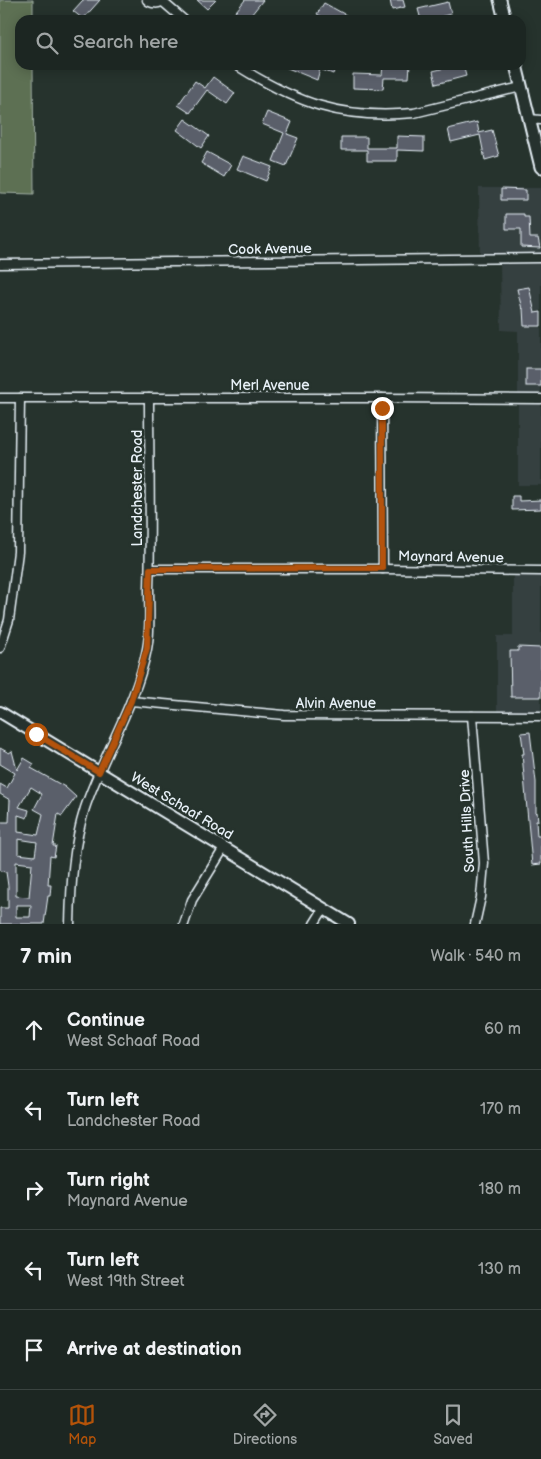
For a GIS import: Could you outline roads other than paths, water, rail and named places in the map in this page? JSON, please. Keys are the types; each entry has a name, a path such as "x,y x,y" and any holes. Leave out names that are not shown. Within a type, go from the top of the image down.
{"main road":[{"path":"500,0 504,15"},
{"path":"517,70 521,87 535,119 541,167"}],"street":[{"path":"147,0 152,3 163,1 178,15"},
{"path":"244,70 262,81 308,103 326,108 364,113 414,113 521,87"},
{"name":"Cook Avenue","path":"0,264 541,258"},
{"name":"Merl Avenue","path":"0,398 541,399"},
{"path":"0,648 9,620 18,552 20,398"},
{"name":"Landchester Road","path":"70,924 72,872 77,834 99,772 131,701 147,648 150,569 149,398"},
{"path":"382,398 382,568"},
{"name":"Maynard Avenue","path":"150,569 382,568 541,571"},
{"name":"Alvin Avenue","path":"131,701 284,715 541,716"},
{"name":"West Schaaf Road","path":"0,712 349,924"},
{"name":"South Hills Drive","path":"472,716 484,863 481,896 475,924"},
{"path":"184,924 192,900 224,848"},
{"path":"314,924 324,908"}]}
